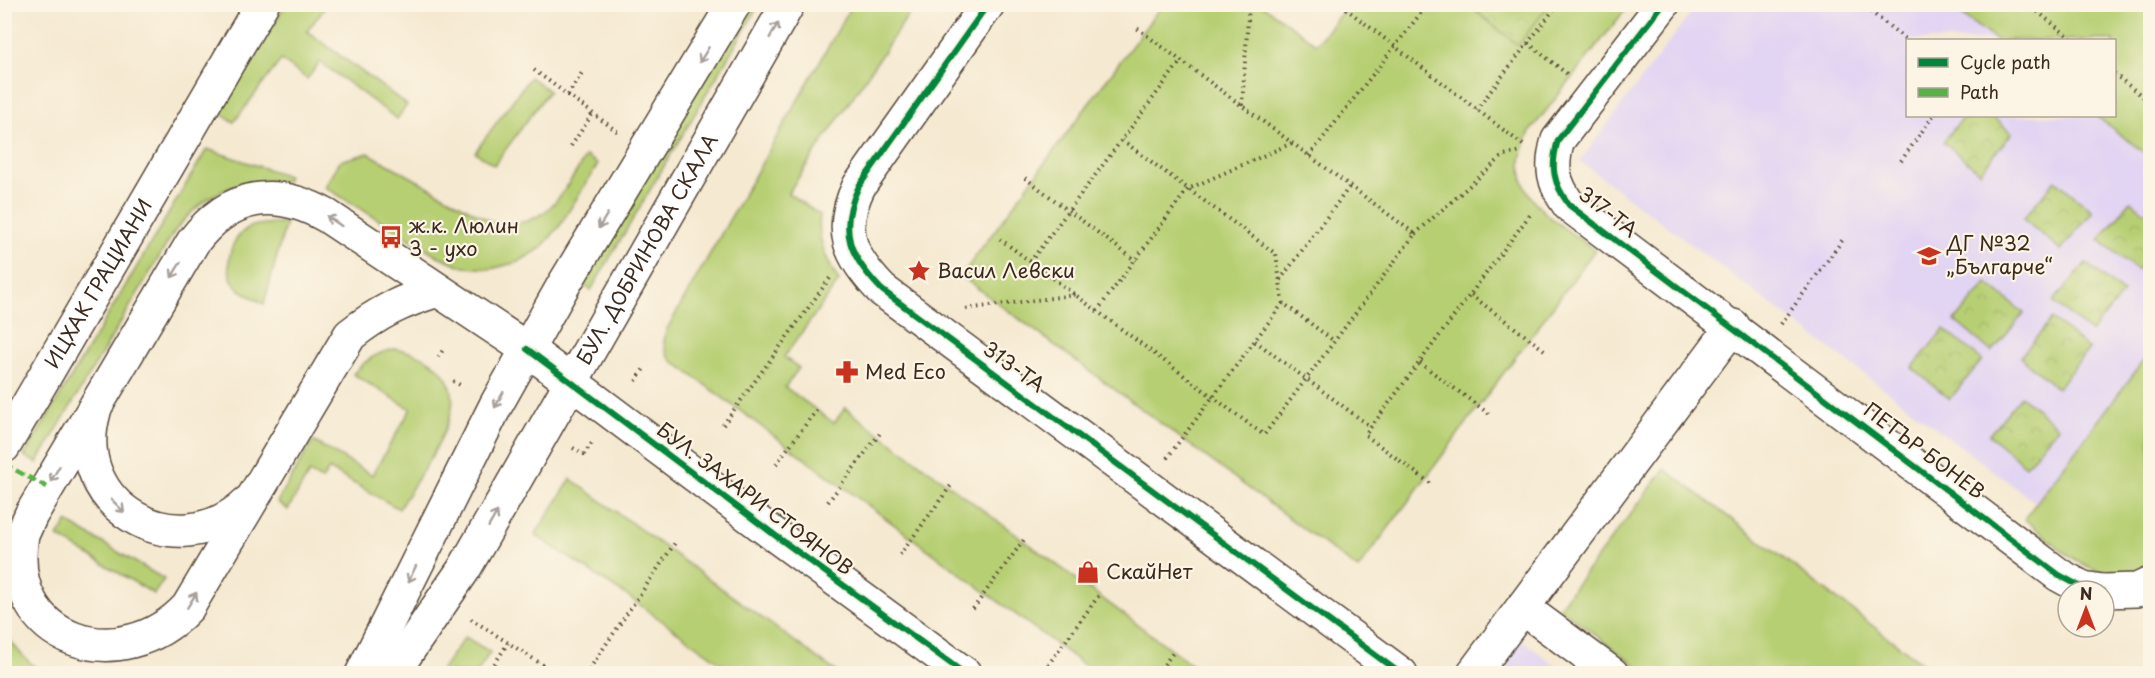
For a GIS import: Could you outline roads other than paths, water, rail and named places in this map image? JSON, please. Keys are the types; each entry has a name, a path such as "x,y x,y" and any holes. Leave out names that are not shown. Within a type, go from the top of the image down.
{"street":[{"name":"ИЦХАК ГРАЦИАНИ","path":"4,446 262,4"},
{"path":"362,674 496,405 527,349 734,4"},
{"name":"БУЛ. ДОБРИНОВА СКАЛА","path":"392,674 464,570 788,4"},
{"name":"313-ТА","path":"988,4 859,186 849,206 847,227 851,248 862,270 882,290 916,316 1401,674"},
{"name":"317-ТА","path":"1663,4 1558,140 1552,167 1555,182 1569,205 1733,327"},
{"name":"БУЛ. ЗАХАРИ СТОЯНОВ","path":"102,394 206,224 224,211 244,202 265,197 287,198 308,205 527,349 965,674"},
{"path":"102,394 31,515 22,535 18,556 20,579 27,599 38,618 64,639 94,651 116,652 138,648 158,639 175,625 188,607 350,335 376,314 409,299 438,290"},
{"path":"1473,674 1733,327"},
{"name":"ПЕТЪР БОНЕВ","path":"1733,327 2068,579"},
{"path":"102,394 93,414 90,436 91,458 104,488 126,513 144,524 165,531 187,532 209,527 229,518 246,505 260,487"},
{"name":"ПЕТЪР БОНЕВ","path":"2116,591 2138,590 2151,584"},
{"path":"1523,608 1612,674"}],"place":[{"name":"ж.к. Люлин 3 - ухо","path":"391,237"},
{"name":"ДГ №32 „Българче“","path":"1929,256"},
{"name":"Васил Левски","path":"919,271"},
{"name":"Med Eco","path":"847,372"},
{"name":"СкайНет","path":"1088,572"}]}
